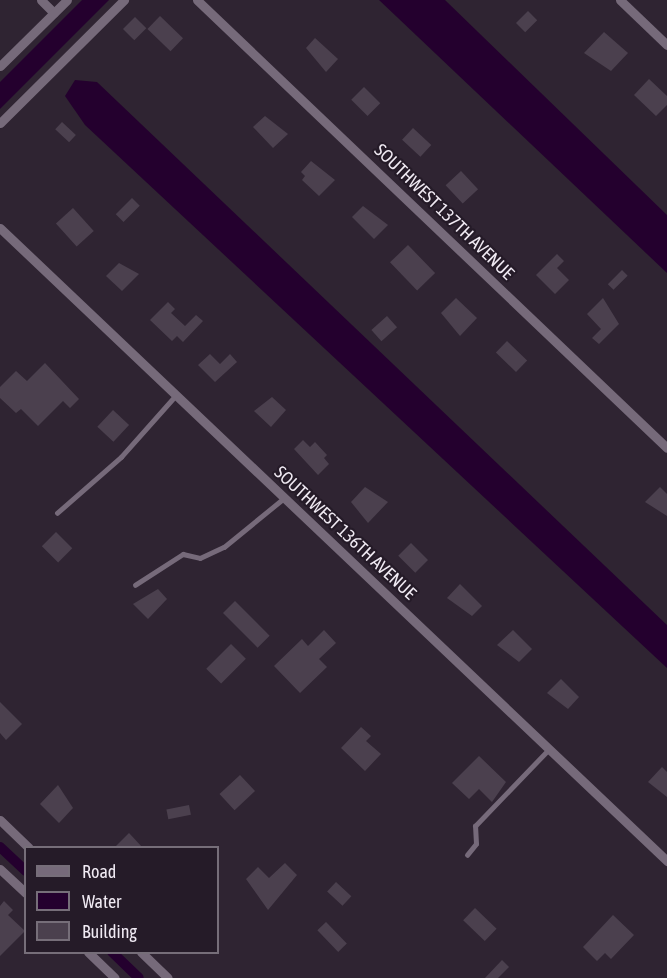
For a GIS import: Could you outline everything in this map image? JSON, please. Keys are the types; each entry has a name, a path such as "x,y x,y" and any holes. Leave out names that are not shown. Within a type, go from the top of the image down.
{"street":[{"path":"41,0 54,13"},
{"path":"0,66 67,0"},
{"path":"0,123 124,0"},
{"name":"SOUTHWEST 137TH AVENUE","path":"197,0 667,448"},
{"path":"620,0 667,45"},
{"name":"SOUTHWEST 136TH AVENUE","path":"0,228 667,861"},
{"path":"0,820 27,846"},
{"path":"0,869 24,891"},
{"path":"90,954 115,978"},
{"path":"143,954 168,978"}],"lane":[{"path":"57,513 121,457 176,395"},
{"path":"135,585 183,554 201,558 224,547 284,498"},
{"path":"467,855 476,844 475,826 549,749"}],"water":[{"path":"82,0 109,0 0,109 0,82"},
{"path":"379,0 445,0 667,215 667,273"},
{"path":"75,80 97,82 667,625 667,668 85,125 65,96"}],"building":[{"path":"528,11 537,20 525,32 516,23"},
{"path":"160,16 183,38 171,51 147,29"},
{"path":"135,17 146,28 134,40 123,29"},
{"path":"604,32 628,53 611,71 584,53"},
{"path":"315,38 338,59 326,72 306,48"},
{"path":"649,79 667,96 667,105 656,116 634,95"},
{"path":"364,87 380,103 368,116 351,100"},
{"path":"265,116 288,134 273,148 253,127"},
{"path":"62,122 76,135 69,142 55,129"},
{"path":"413,128 431,145 420,157 402,140"},
{"path":"311,161 335,180 319,196 302,180 305,176 301,172"},
{"path":"461,171 478,189 463,204 446,185"},
{"path":"132,198 140,206 124,222 116,214"},
{"path":"363,206 388,225 374,239 352,217"},
{"path":"73,208 94,231 77,246 56,223"},
{"path":"408,245 435,273 417,290 390,262"},
{"path":"557,254 564,261 557,268 569,280 555,294 536,275"},
{"path":"119,263 139,274 122,291 106,276"},
{"path":"622,270 628,276 614,290 608,284"},
{"path":"456,298 477,318 460,336 441,313"},
{"path":"603,298 619,324 599,344 592,338 601,329 587,314"},
{"path":"168,302 175,309 171,313 185,326 196,315 203,321 183,342 177,336 172,341 150,320"},
{"path":"387,316 397,327 381,341 371,330"},
{"path":"507,341 527,360 516,372 496,353"},
{"path":"210,354 220,364 230,354 237,362 215,382 198,365"},
{"path":"45,363 79,399 70,408 63,401 38,426 21,409 16,413 0,398 0,387 16,371 27,381"},
{"path":"272,397 286,410 271,427 254,411"},
{"path":"113,410 129,425 113,442 97,427"},
{"path":"303,440 310,447 315,442 327,455 324,458 329,464 318,475 294,449"},
{"path":"365,487 388,502 368,523 351,502"},
{"path":"660,487 667,494 667,516 645,502"},
{"path":"56,532 72,548 58,562 42,546"},
{"path":"411,543 428,560 415,573 398,556"},
{"path":"460,584 482,606 472,616 447,598"},
{"path":"158,589 167,599 148,619 133,604"},
{"path":"235,601 270,636 258,648 223,613"},
{"path":"324,630 336,643 319,659 327,667 300,693 274,666 302,639 308,646"},
{"path":"513,630 532,649 519,662 497,645"},
{"path":"231,644 246,659 221,684 206,669"},
{"path":"561,679 579,697 568,709 547,693"},
{"path":"0,702 22,724 6,740 0,733"},
{"path":"361,727 371,736 366,741 381,754 365,771 341,748"},
{"path":"479,756 506,782 492,802 479,789 469,799 452,783"},
{"path":"662,767 667,772 667,797 648,782"},
{"path":"240,775 255,791 235,810 220,794"},
{"path":"58,785 73,808 59,823 40,804"},
{"path":"189,805 191,815 168,819 166,809"},
{"path":"129,833 141,846 116,846"},
{"path":"285,863 297,875 268,910 246,879 258,867 269,878"},
{"path":"336,882 351,896 342,906 327,892"},
{"path":"4,901 13,910 8,915 24,932 0,956 0,906"},
{"path":"475,908 497,929 485,941 463,920"},
{"path":"613,915 634,935 611,959 605,953 597,961 583,947"},
{"path":"326,922 347,944 338,952 317,930"},
{"path":"502,960 509,967 498,978 485,978"}],"waterway":[{"path":"0,847 24,869"},
{"path":"114,954 139,978"}]}
